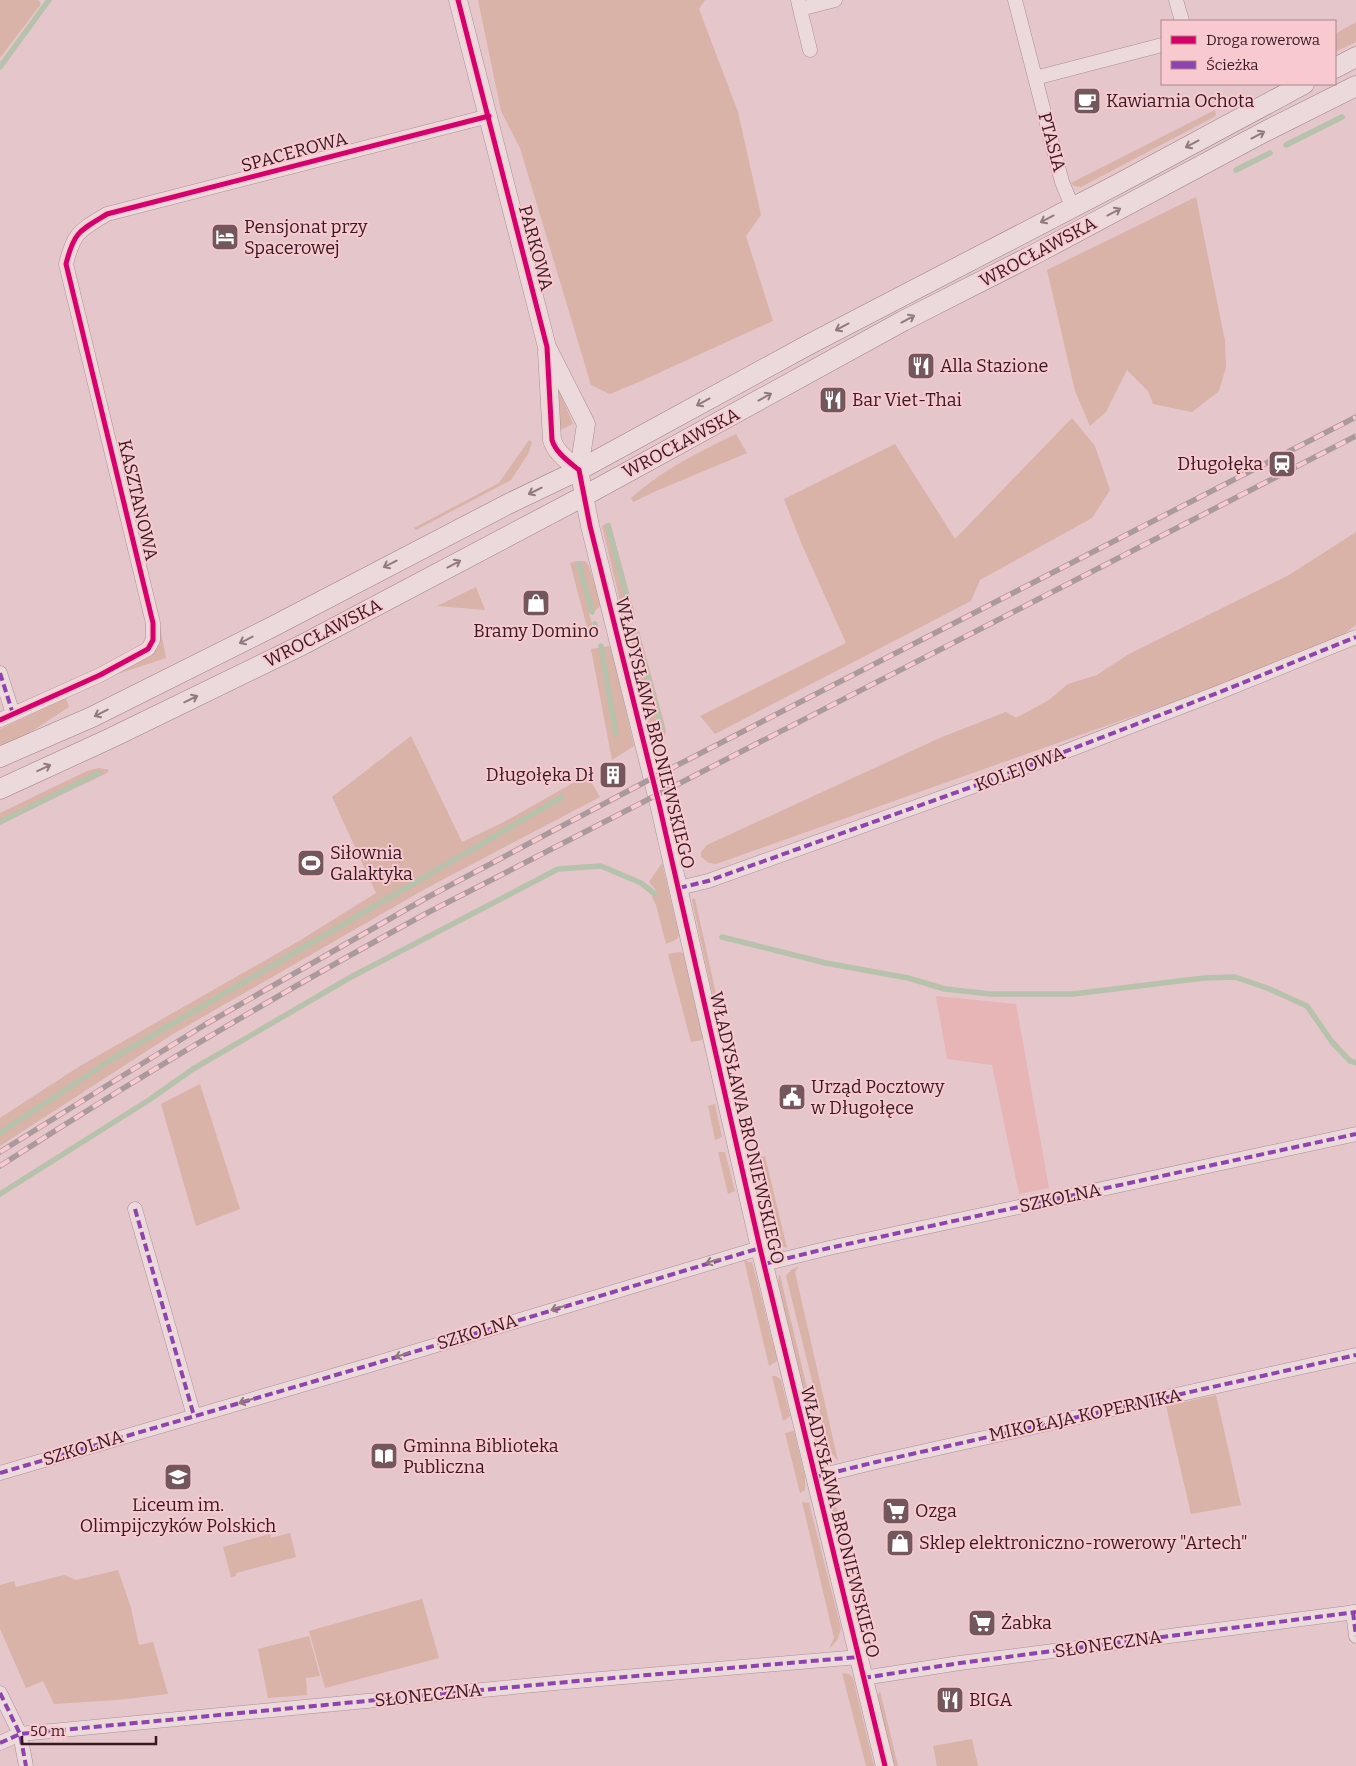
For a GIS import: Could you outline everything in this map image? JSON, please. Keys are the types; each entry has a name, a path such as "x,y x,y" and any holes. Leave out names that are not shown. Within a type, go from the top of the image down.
{"main road":[{"path":"1336,68 1356,58"},
{"name":"WROCŁAWSKA","path":"0,756 101,712 270,628 508,504 579,470 808,345 1302,85"},
{"name":"WROCŁAWSKA","path":"0,788 120,734 302,645 584,496 903,321 1356,86"}],"street":[{"name":"PARKOWA","path":"458,0 547,347 552,440 554,446 563,457 579,470"},
{"path":"810,50 799,4 835,0"},
{"name":"PTASIA","path":"1015,0 1062,182 1072,206"},
{"path":"1176,0 1182,20"},
{"path":"1035,78 1161,45"},
{"name":"SPACEROWA","path":"106,214 488,116"},
{"name":"KASZTANOWA","path":"0,720 100,675 148,649 153,640 153,623 66,264 71,242 82,229 106,214"},
{"name":"PARKOWA","path":"547,347 586,424 579,470 584,496"},
{"name":"WŁADYSŁAWA BRONIEWSKIEGO","path":"584,496 660,804 762,1256 885,1766"},
{"name":"KOLEJOWA","path":"679,888 708,881 981,784 1356,640"},
{"path":"0,673 13,714"},
{"name":"SZKOLNA","path":"0,1473 194,1416 762,1256 829,1248 1356,1134"},
{"path":"135,1209 194,1416"},
{"name":"MIKOŁAJA KOPERNIKA","path":"815,1477 1356,1355"},
{"name":"SŁONECZNA","path":"863,1678 1354,1612 1356,1636"},
{"name":"SŁONECZNA","path":"0,1743 20,1734 577,1681 859,1657"},
{"path":"0,1693 20,1734 26,1766"}],"shaded area":[{"path":"0,0 38,0 41,4 0,58"},
{"path":"478,0 705,0 699,9 738,112 761,215 746,236 773,321 610,394 591,385 520,148 501,111"},
{"path":"1356,22 1356,42 1336,52 1336,33"},
{"path":"1215,110 1216,115 1214,117 1081,187 1074,186 1071,183"},
{"path":"1196,197 1225,341 1226,367 1219,391 1192,412 1153,404 1148,391 1127,370 1106,412 1090,426 1075,391 1047,270"},
{"path":"553,375 573,424 560,430"},
{"path":"1072,418 1095,446 1110,490 1092,518 980,580 971,601 715,734 700,716 846,643 802,545 784,499 895,444 955,539"},
{"path":"736,434 747,453 633,502 631,498 668,470"},
{"path":"529,440 532,442 528,454 511,480 416,530 414,528 499,483"},
{"path":"610,522 635,615 624,617 602,526"},
{"path":"1356,532 1356,625 1336,640 1207,690 716,864 709,863 701,857 701,852 707,845 942,737 1006,712 1016,718 1049,700 1068,684 1097,675 1129,654 1289,575"},
{"path":"585,561 589,566 601,605 589,613 594,631 588,631 570,563"},
{"path":"476,587 485,610 437,606"},
{"path":"160,627 166,658 118,674 152,653"},
{"path":"631,628 636,628 639,631 666,730 662,747 655,745 629,631"},
{"path":"611,646 634,746 612,760 591,649"},
{"path":"66,698 69,707 26,735 0,746 0,729"},
{"path":"411,736 462,842 504,822 587,775 600,797 425,889 173,1034 0,1146 0,1118 80,1066 299,941 376,893 332,797"},
{"path":"99,768 109,770 107,773 0,824 0,813 87,771"},
{"path":"662,863 679,935 677,939 666,944 656,905 652,897 656,890 649,882"},
{"path":"693,898 695,899 720,1012 716,1011"},
{"path":"683,953 703,1037 702,1040 691,1042 668,954"},
{"path":"936,996 1016,1004 1049,1188 1019,1194 992,1065 947,1059"},
{"path":"200,1084 240,1209 196,1226 161,1104"},
{"path":"715,1104 722,1137 715,1140 708,1106"},
{"path":"718,1152 725,1152 735,1191 728,1194"},
{"path":"765,1156 787,1248 781,1246 778,1241 760,1157"},
{"path":"744,1260 753,1265 777,1359 776,1362 769,1366"},
{"path":"799,1266 795,1272 838,1461 831,1452 826,1437 786,1276 791,1270"},
{"path":"779,1275 808,1392 802,1388 778,1282"},
{"path":"772,1376 776,1376 781,1380 790,1416 783,1421"},
{"path":"1216,1395 1241,1505 1191,1514 1166,1406"},
{"path":"794,1431 805,1477 805,1490 800,1493 785,1433"},
{"path":"832,1488 862,1615 862,1622 860,1624 829,1495"},
{"path":"802,1502 809,1503 841,1628 838,1639 829,1649 834,1638"},
{"path":"290,1533 296,1557 236,1573 236,1576 231,1577 223,1547 270,1534 271,1538"},
{"path":"118,1570 131,1608 139,1645 153,1642 168,1694 117,1700 54,1704 43,1681 26,1688 0,1629 0,1585 14,1581 16,1587 64,1575 76,1580"},
{"path":"422,1599 439,1658 325,1688 309,1631"},
{"path":"309,1636 320,1676 306,1678 307,1695 268,1698 258,1649"},
{"path":"842,1673 849,1674 853,1678 874,1766 866,1766"},
{"path":"880,1691 898,1766 894,1766 878,1700"},
{"path":"972,1739 978,1766 937,1766 933,1746"}],"waterway":[{"path":"0,67 49,0"},
{"path":"1286,145 1342,117"},
{"path":"1236,170 1270,153"},
{"path":"608,526 631,612"},
{"path":"579,564 592,612"},
{"path":"595,624 597,633"},
{"path":"635,630 662,729"},
{"path":"601,646 616,734"},
{"path":"0,822 99,773"},
{"path":"0,1133 117,1056 562,797"},
{"path":"0,1194 149,1100 193,1069 351,977 558,869 601,866 641,883 655,894"},
{"path":"722,937 826,963 908,978 945,989 990,994 1073,994 1204,978 1235,977 1267,988 1307,1006 1332,1042 1350,1061 1356,1063"}],"railway":[{"path":"0,1152 206,1024 428,897 662,773 1356,417"},
{"path":"0,1166 210,1036 425,914 1356,436"}],"marked path":[{"path":"679,888 708,881 991,780 1220,692 1356,637"},
{"path":"0,673 13,714"},
{"path":"764,1264 829,1248 1356,1134"},
{"path":"135,1209 194,1416"},
{"path":"0,1473 760,1248"},
{"path":"815,1477 1356,1355"},
{"path":"1353,1612 1356,1636"},
{"path":"863,1678 960,1663 1356,1612"},
{"path":"0,1743 20,1734 577,1681 859,1657"},
{"path":"0,1693 20,1734 26,1766"}],"cycle path":[{"path":"458,0 547,347 552,440 559,453 579,470 590,526 659,804 760,1248 885,1766"},
{"path":"0,720 100,675 148,649 153,640 153,623 66,264 72,245 79,233 107,214 489,116"}],"place":[{"name":"Kawiarnia Ochota","path":"1087,101"},
{"name":"Pensjonat przy Spacerowej","path":"225,237"},
{"name":"Alla Stazione","path":"921,366"},
{"name":"Bar Viet-Thai","path":"833,400"},
{"name":"Długołęka","path":"1282,464"},
{"name":"Bramy Domino","path":"536,603"},
{"name":"Długołęka Dł","path":"613,775"},
{"name":"Siłownia Galaktyka","path":"311,863"},
{"name":"Urząd Pocztowy w Długołęce","path":"792,1097"},
{"name":"Gminna Biblioteka Publiczna","path":"384,1456"},
{"name":"Liceum im. Olimpijczyków Polskich","path":"178,1477"},
{"name":"Ozga","path":"896,1511"},
{"name":"Sklep elektroniczno-rowerowy \"Artech\"","path":"900,1543"},
{"name":"Żabka","path":"982,1623"},
{"name":"BIGA","path":"950,1700"}]}
